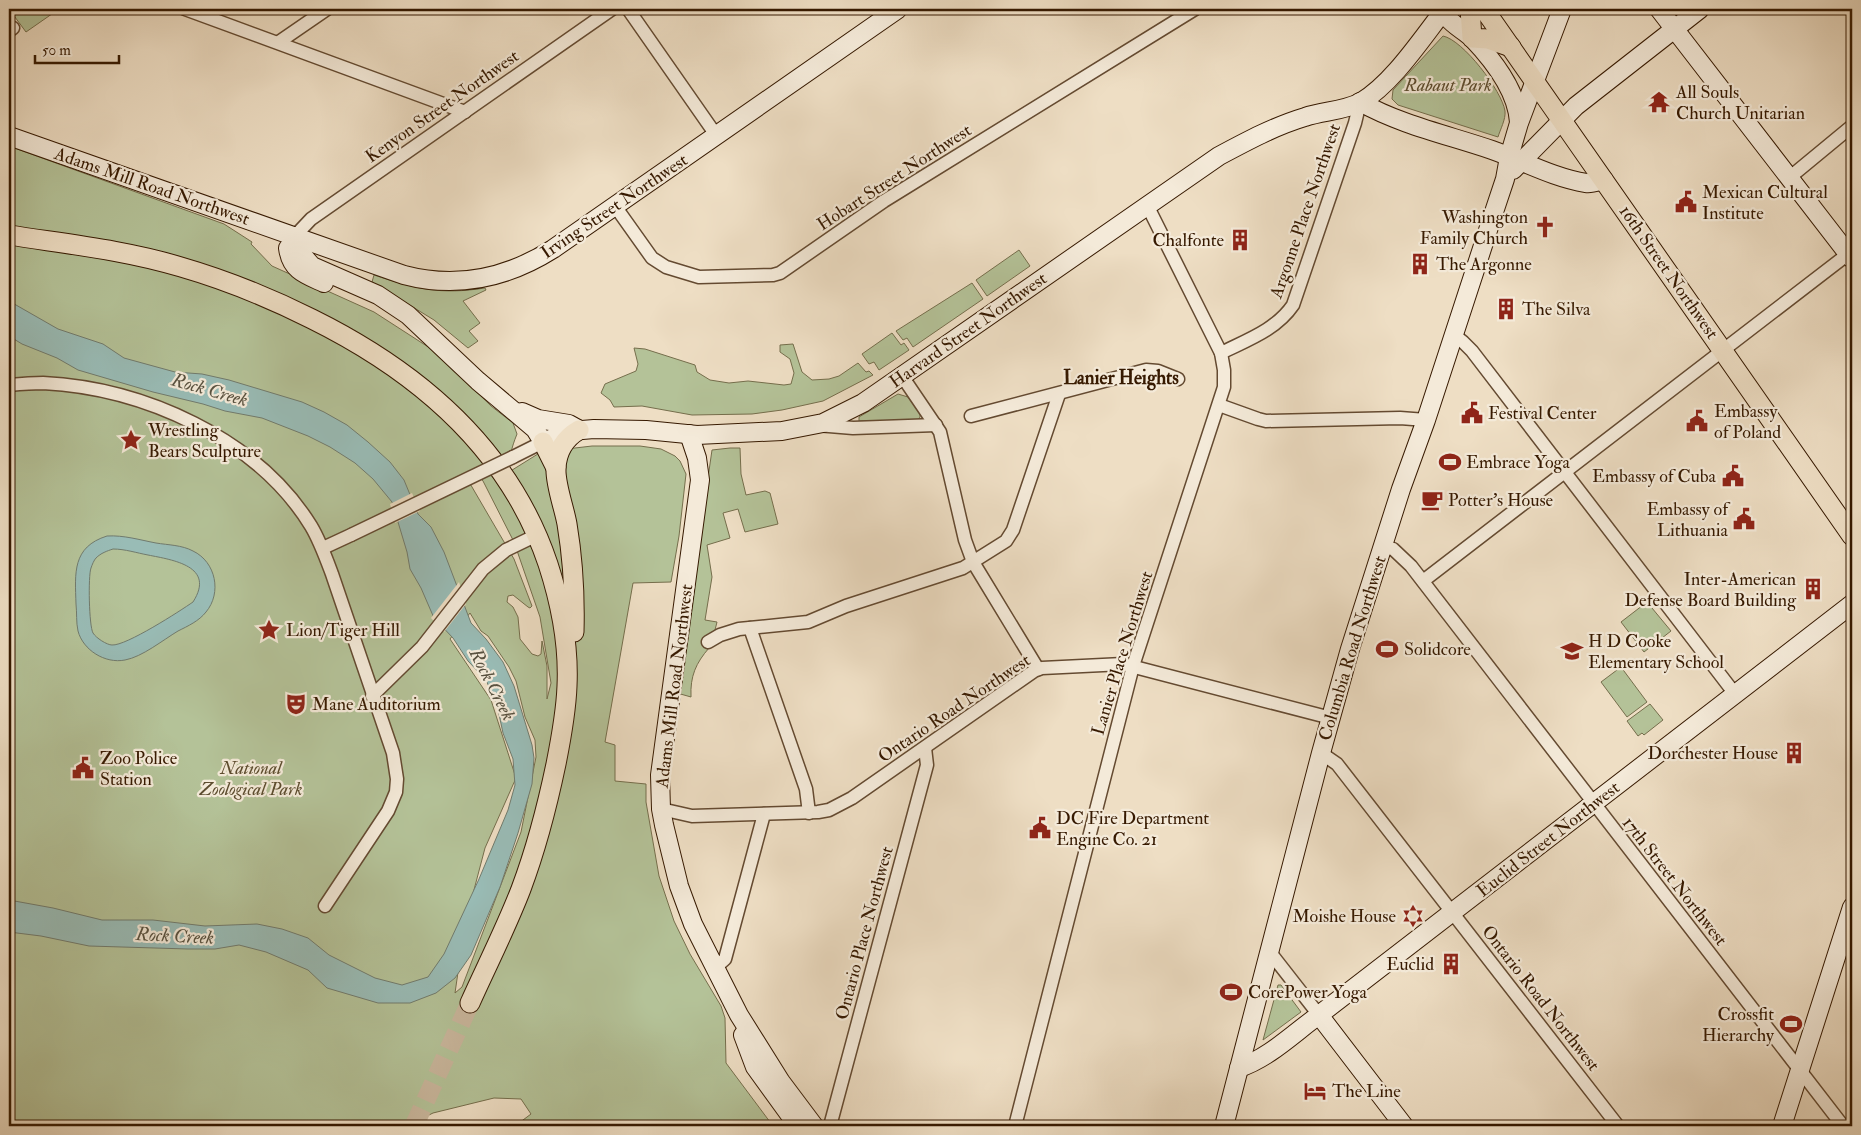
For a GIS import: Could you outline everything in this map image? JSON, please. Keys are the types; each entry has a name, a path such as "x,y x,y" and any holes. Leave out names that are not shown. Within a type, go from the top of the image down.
{"main road":[{"path":"1470,9 1472,38 1488,39 1511,47"},
{"name":"16th Street Northwest","path":"1484,9 1852,536"},
{"path":"9,235 103,249 186,268 262,296 351,339 415,382 463,424 482,446 506,478 537,535 562,612 567,650 567,688"},
{"path":"556,468 564,442 579,430"},
{"path":"470,1003 516,901 530,863 551,788 563,726 574,642 574,581 568,527 556,468 543,442"}],"street":[{"path":"185,9 465,112"},
{"path":"279,42 327,9"},
{"name":"Kenyon Street Northwest","path":"295,236 311,219 612,9"},
{"path":"628,9 716,135"},
{"name":"Irving Street Northwest","path":"295,236 412,277 434,281 470,280 499,275 533,261 898,9"},
{"name":"Hobart Street Northwest","path":"615,206 652,258 666,267 699,277 773,275 780,273 884,201 1195,9"},
{"path":"1519,123 1562,9"},
{"path":"1423,581 1722,350 1851,255 1658,9"},
{"path":"1515,160 1576,106 1700,9"},
{"path":"1443,10 1448,19 1472,38 1508,86 1518,112 1519,123 1515,160"},
{"name":"Harvard Street Northwest","path":"543,442 562,433 579,430 646,430 690,434 782,431 816,425 863,403 1219,156 1253,137 1306,116 1345,108 1360,102 1400,66 1443,10"},
{"path":"1360,102 1380,113 1588,184 1604,180"},
{"name":"Argonne Place Northwest","path":"1221,352 1271,327 1285,316 1293,304 1355,123 1360,102"},
{"path":"1789,178 1852,126"},
{"name":"Adams Mill Road Northwest","path":"9,136 295,236"},
{"name":"Columbia Road Northwest","path":"1224,1126 1350,649 1505,177 1515,160"},
{"name":"Lanier Place Northwest","path":"1015,1126 1133,666 1224,382 1221,352 1147,205"},
{"path":"295,236 299,251 312,266 378,295 408,315 424,332 535,429 543,442 514,458 323,548"},
{"path":"1454,335 1472,351 1735,694"},
{"path":"971,416 1146,370 1158,371 1178,378"},
{"path":"902,376 936,425 942,437 965,540 973,562 1038,669"},
{"path":"9,385 41,383 81,387 147,403 196,423 227,442 270,475 300,509 323,548 393,753 397,779 396,792 388,811 325,906"},
{"path":"708,642 730,631 808,622 846,606 963,568 1009,538 1058,394"},
{"path":"500,400 538,419 569,424 579,430"},
{"path":"1218,405 1266,421 1381,418 1426,420"},
{"path":"816,425 853,428 936,425"},
{"name":"Adams Mill Road Northwest","path":"690,434 698,458 700,480 660,775 661,809 673,864 684,899 694,924 739,1015 739,1023 757,1053 814,1126"},
{"path":"372,696 422,647 483,569 506,550 537,535"},
{"name":"17th Street Northwest","path":"1382,547 1393,549 1402,556 1423,581 1843,1126"},
{"name":"Euclid Street Northwest","path":"1239,1068 1264,1055 1319,1015 1852,604"},
{"path":"750,628 806,789 809,812"},
{"name":"Ontario Road Northwest","path":"661,809 692,816 829,810 925,748 1038,669 1114,663 1133,666 1331,718"},
{"name":"Ontario Place Northwest","path":"830,1126 927,765 925,748"},
{"name":"Ontario Road Northwest","path":"1321,754 1337,764 1618,1126"},
{"path":"715,968 725,960 764,814"},
{"path":"1782,1126 1852,907"},
{"path":"1269,952 1404,1126"},
{"name":"Adams Mill Road Northwest","path":"757,1053 755,1067 798,1126"}],"green space":[{"path":"9,9 59,9 26,32"},
{"name":"Rabaut Park","path":"1443,36 1461,47 1471,56 1497,91 1505,111 1504,121 1498,137 1398,105 1392,99 1393,90"},
{"name":"National Zoological Park","path":"9,146 224,224 252,242 251,244 272,266 374,312 436,352 491,406 513,423 517,434 511,452 509,472 541,452 592,446 640,446 661,449 675,456 680,461 686,474 679,536 671,582 633,583 605,742 615,745 615,781 646,784 646,802 659,876 674,921 690,954 721,1006 725,1018 726,1063 773,1126 515,1126 531,1114 521,1099 494,1098 433,1113 407,1126 9,1126","holes":["474,470 483,481 514,542 540,617 551,683 547,699 547,666 542,641 541,654 538,656 532,654 520,639 518,617 513,607 507,602 508,596 513,595 528,607 532,606 514,559 465,475","470,613 481,631 488,636 509,667 516,681 525,717 535,740 536,757 521,832 462,987 455,993 465,924 485,848 516,778 491,700 450,639"]},
{"path":"1019,250 1030,266 987,296 976,280"},
{"path":"374,275 403,284 441,291 485,288 486,290 463,301 480,323 469,331 478,341 468,348 434,320 372,282"},
{"path":"972,283 983,299 913,347 907,338 903,340 896,331"},
{"path":"892,333 901,345 904,343 909,350 879,370 874,362 869,364 862,354"},
{"path":"793,344 802,372 812,380 829,379 839,376 858,363 866,372 869,371 873,375 823,401 752,414 692,415 642,406 614,407 610,400 601,393 605,384 636,371 638,364 634,348 645,349 695,365 697,372 710,380 729,383 748,381 791,384 794,373 790,359 780,352 780,345"},
{"path":"898,394 908,397 920,413 918,420 859,421 859,417"},
{"path":"740,448 741,474 746,495 765,491 770,493 778,524 745,532 738,509 723,513 730,538 707,545 712,577 705,620 717,622 715,630 704,638 709,648 695,670 691,697 677,693 712,450"},
{"path":"1647,602 1671,631 1644,652 1621,622"},
{"path":"1621,667 1647,702 1627,717 1601,682"},
{"path":"1650,704 1663,720 1644,735 1642,733 1638,736 1627,721"},
{"path":"1278,985 1281,985 1301,1012 1263,1040"}],"water":[{"name":"Rock Creek","path":"9,301 58,329 103,344 124,358 175,372 202,374 229,380 302,402 347,425 390,462 404,480 418,514 431,527 444,552 471,623 503,662 514,686 532,745 534,758 532,784 500,887 471,955 455,978 436,993 410,1003 378,1003 327,988 308,970 266,952 239,945 215,949 89,946 41,936 9,932 9,900 102,920 153,920 205,926 257,924 282,929 308,938 329,955 375,978 402,985 428,977 444,954 479,879 508,810 515,785 513,759 503,733 497,705 486,680 468,661 453,638 434,618 421,588 410,569 407,552 392,502 373,479 355,463 330,447 262,418 225,411 78,370 57,358 22,344 9,336"},
{"path":"107,536 120,536 180,546 193,551 207,562 214,578 214,596 211,604 197,621 132,658 117,661 103,658 90,650 85,644 78,631 77,621 76,572 78,562 87,547","holes":["117,549 169,559 188,567 199,580 199,590 193,602 177,613 129,640 112,645 102,641 93,633 89,581 91,568 96,558 106,551"]}],"pier":[{"path":"412,493 420,511 395,523 390,504"},
{"path":"459,582 466,604 444,632 431,618"}],"tunnel":[{"path":"414,1126 470,1003"}],"place":[{"name":"All Souls Church Unitarian","path":"1659,102"},
{"name":"Mexican Cultural Institute","path":"1686,202"},
{"name":"Washington Family Church","path":"1545,227"},
{"name":"Chalfonte","path":"1240,240"},
{"name":"The Argonne","path":"1420,264"},
{"name":"The Silva","path":"1506,309"},
{"name":"Festival Center","path":"1472,413"},
{"name":"Embassy of Poland","path":"1697,421"},
{"name":"Wrestling Bears Sculpture","path":"131,440"},
{"name":"Embrace Yoga","path":"1450,462"},
{"name":"Embassy of Cuba","path":"1733,476"},
{"name":"Potter's House","path":"1432,500"},
{"name":"Embassy of Lithuania","path":"1744,519"},
{"name":"Inter-American Defense Board Building","path":"1813,589"},
{"name":"Lion/Tiger Hill","path":"269,630"},
{"name":"Solidcore","path":"1387,649"},
{"name":"H D Cooke Elementary School","path":"1572,651"},
{"name":"Mane Auditorium","path":"296,704"},
{"name":"Dorchester House","path":"1794,753"},
{"name":"Zoo Police Station","path":"83,768"},
{"name":"DC Fire Department Engine Co. 21","path":"1040,828"},
{"name":"Moishe House","path":"1413,916"},
{"name":"Euclid","path":"1451,964"},
{"name":"CorePower Yoga","path":"1231,992"},
{"name":"Crossfit Hierarchy","path":"1791,1024"},
{"name":"The Line","path":"1315,1091"}],"district":[{"name":"Lanier Heights","path":"1121,377"}]}
